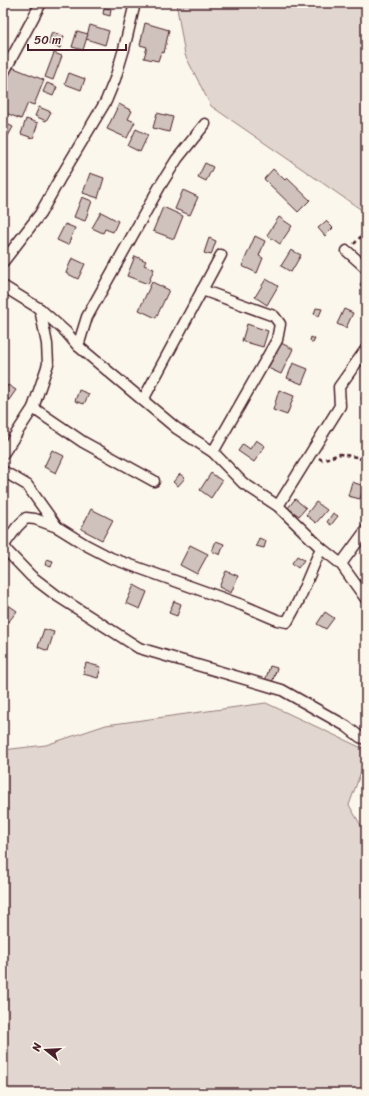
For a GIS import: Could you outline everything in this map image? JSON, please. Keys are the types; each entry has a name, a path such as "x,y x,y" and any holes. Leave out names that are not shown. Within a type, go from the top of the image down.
{"street":[{"path":"3,74 41,3"},
{"path":"3,262 40,214 58,180 106,101 115,79 135,3"},
{"path":"78,346 87,317 160,186 177,159 205,124"},
{"path":"347,252 366,268"},
{"path":"143,400 221,255"},
{"path":"3,286 40,309 66,332 78,346 176,428 213,452 243,484 278,506 321,548 342,564 366,599"},
{"path":"202,290 274,316 280,324 278,340 213,452"},
{"path":"3,454 33,408 48,364 47,344 40,309"},
{"path":"278,506 340,406 339,387 366,349"},
{"path":"33,408 83,442 154,481"},
{"path":"3,471 26,485 58,527"},
{"path":"321,548 298,602 287,622 277,620 111,558 86,546 58,527 35,519 26,518 4,544 12,556 37,581 56,595 139,648 282,690 346,726 360,737 366,739"},
{"path":"342,564 366,530"}],"path":[{"path":"347,252 366,231"},
{"path":"312,452 322,460 340,454 356,457 366,461"}],"shaded area":[{"path":"179,3 366,3 366,213 211,106 185,55 177,8"},
{"path":"266,703 366,750 366,758 349,805 366,834 366,1093 5,1093 3,1091 3,750 46,745 106,725"}],"building":[{"path":"3,5 8,8 3,16"},
{"path":"104,8 111,9 110,16 103,14"},
{"path":"145,23 169,30 164,53 161,52 158,61 144,58 147,47 140,45"},
{"path":"90,25 109,31 105,45 86,39"},
{"path":"77,31 88,34 83,50 72,47"},
{"path":"52,32 64,36 60,48 48,44"},
{"path":"54,53 62,56 53,80 45,77"},
{"path":"9,66 44,80 34,105 28,103 21,119 3,112 3,80"},
{"path":"69,73 85,79 81,90 65,84"},
{"path":"47,83 57,87 53,96 43,92"},
{"path":"119,104 132,111 128,119 135,122 127,138 107,129"},
{"path":"39,107 51,112 46,121 35,116"},
{"path":"157,113 173,117 169,132 153,128"},
{"path":"26,119 38,123 33,138 21,134"},
{"path":"3,122 13,127 3,145"},
{"path":"136,129 148,135 140,152 128,146"},
{"path":"205,163 213,167 206,181 198,177"},
{"path":"273,169 285,180 287,178 310,200 298,212 264,179"},
{"path":"90,173 104,178 98,198 83,193"},
{"path":"183,190 198,197 190,215 175,209"},
{"path":"82,197 92,201 85,221 74,217"},
{"path":"163,207 183,216 174,239 153,231"},
{"path":"101,212 118,221 113,232 105,229 103,233 92,228"},
{"path":"279,217 292,226 280,244 267,235"},
{"path":"326,221 333,228 325,236 318,228"},
{"path":"65,224 75,228 68,245 57,240"},
{"path":"255,236 265,241 259,256 263,258 257,273 242,266"},
{"path":"209,238 216,241 211,255 204,253"},
{"path":"291,250 301,255 291,272 281,266"},
{"path":"135,256 146,261 144,265 154,269 148,284 127,276"},
{"path":"72,258 85,264 78,279 66,273"},
{"path":"366,275 366,288 360,285"},
{"path":"266,279 278,286 267,305 255,297"},
{"path":"152,282 169,290 156,318 139,310"},
{"path":"316,308 322,309 319,316 314,314"},
{"path":"344,309 353,313 346,328 337,324"},
{"path":"247,324 268,331 263,347 242,341"},
{"path":"311,337 315,339 313,343 310,341"},
{"path":"281,343 293,349 281,374 268,368"},
{"path":"293,363 308,369 302,384 287,378"},
{"path":"8,385 16,390 9,400 3,395 3,392"},
{"path":"366,388 366,401 361,399"},
{"path":"79,390 89,394 84,404 75,401"},
{"path":"279,390 294,396 287,415 273,410"},
{"path":"256,440 265,446 254,462 238,451 243,444 250,449"},
{"path":"52,450 64,456 56,473 44,467"},
{"path":"211,473 222,481 211,498 200,490"},
{"path":"180,474 185,478 178,486 173,482"},
{"path":"352,482 364,486 360,499 348,496"},
{"path":"295,499 306,508 299,516 288,508"},
{"path":"316,502 327,510 316,523 306,515"},
{"path":"91,509 113,520 102,540 81,529"},
{"path":"333,513 338,516 331,525 327,522"},
{"path":"259,538 266,541 264,548 256,546"},
{"path":"216,541 224,544 220,555 212,551"},
{"path":"190,545 208,554 197,574 180,565"},
{"path":"297,556 304,560 298,568 292,563"},
{"path":"47,559 53,561 51,567 45,565"},
{"path":"226,571 238,576 231,593 219,587"},
{"path":"134,585 147,592 140,609 126,603"},
{"path":"174,601 181,604 177,616 169,613"},
{"path":"4,602 17,611 3,629 3,604"},
{"path":"325,612 334,618 326,629 317,624"},
{"path":"44,629 54,632 48,651 38,647"},
{"path":"86,663 101,667 98,678 83,674"},
{"path":"270,666 277,668 272,683 265,681"}]}
